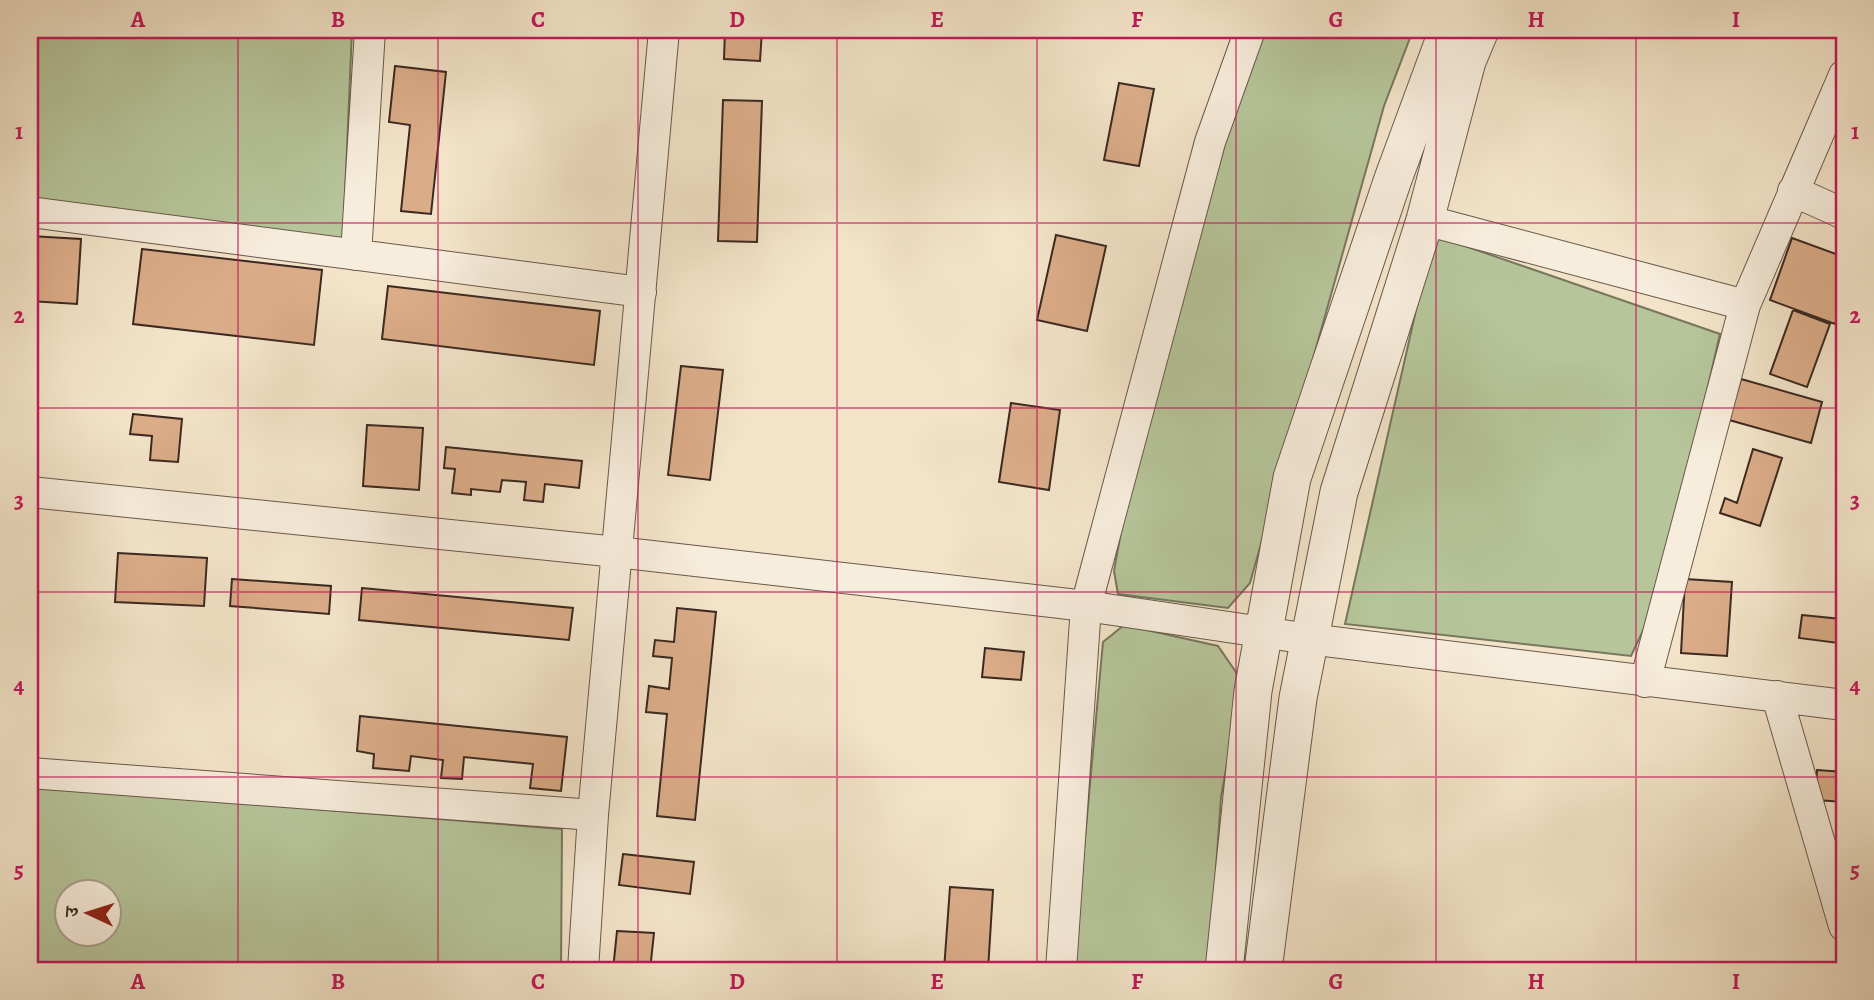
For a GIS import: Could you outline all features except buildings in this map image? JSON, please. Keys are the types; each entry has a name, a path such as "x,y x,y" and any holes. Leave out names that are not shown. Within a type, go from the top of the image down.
{"street":[{"path":"356,255 370,30"},
{"path":"583,970 593,815 664,30"},
{"path":"1061,970 1086,606 1210,142 1250,30"},
{"path":"1224,970 1262,631 1292,478 1448,30"},
{"path":"1263,970 1298,698 1339,492 1425,220 1467,61 1480,30"},
{"path":"1646,682 1745,305 1844,75"},
{"path":"1793,191 1844,214"},
{"path":"30,212 641,292"},
{"path":"1425,220 1745,305"},
{"path":"1372,243 1414,255"},
{"path":"30,492 617,552 1086,606 1309,639 1844,705"},
{"path":"1777,696 1844,926"},
{"path":"30,773 593,815"}],"green space":[{"path":"30,30 352,30 343,243 30,202"},
{"path":"1259,30 1413,30 1384,106 1250,583 1228,608 1118,594 1114,571 1145,398"},
{"path":"1433,235 1720,334 1660,595 1631,656 1345,624"},
{"path":"1124,625 1218,646 1242,681 1221,797 1209,970 1073,970 1103,642"},
{"path":"30,786 562,829 561,970 30,970"}]}
